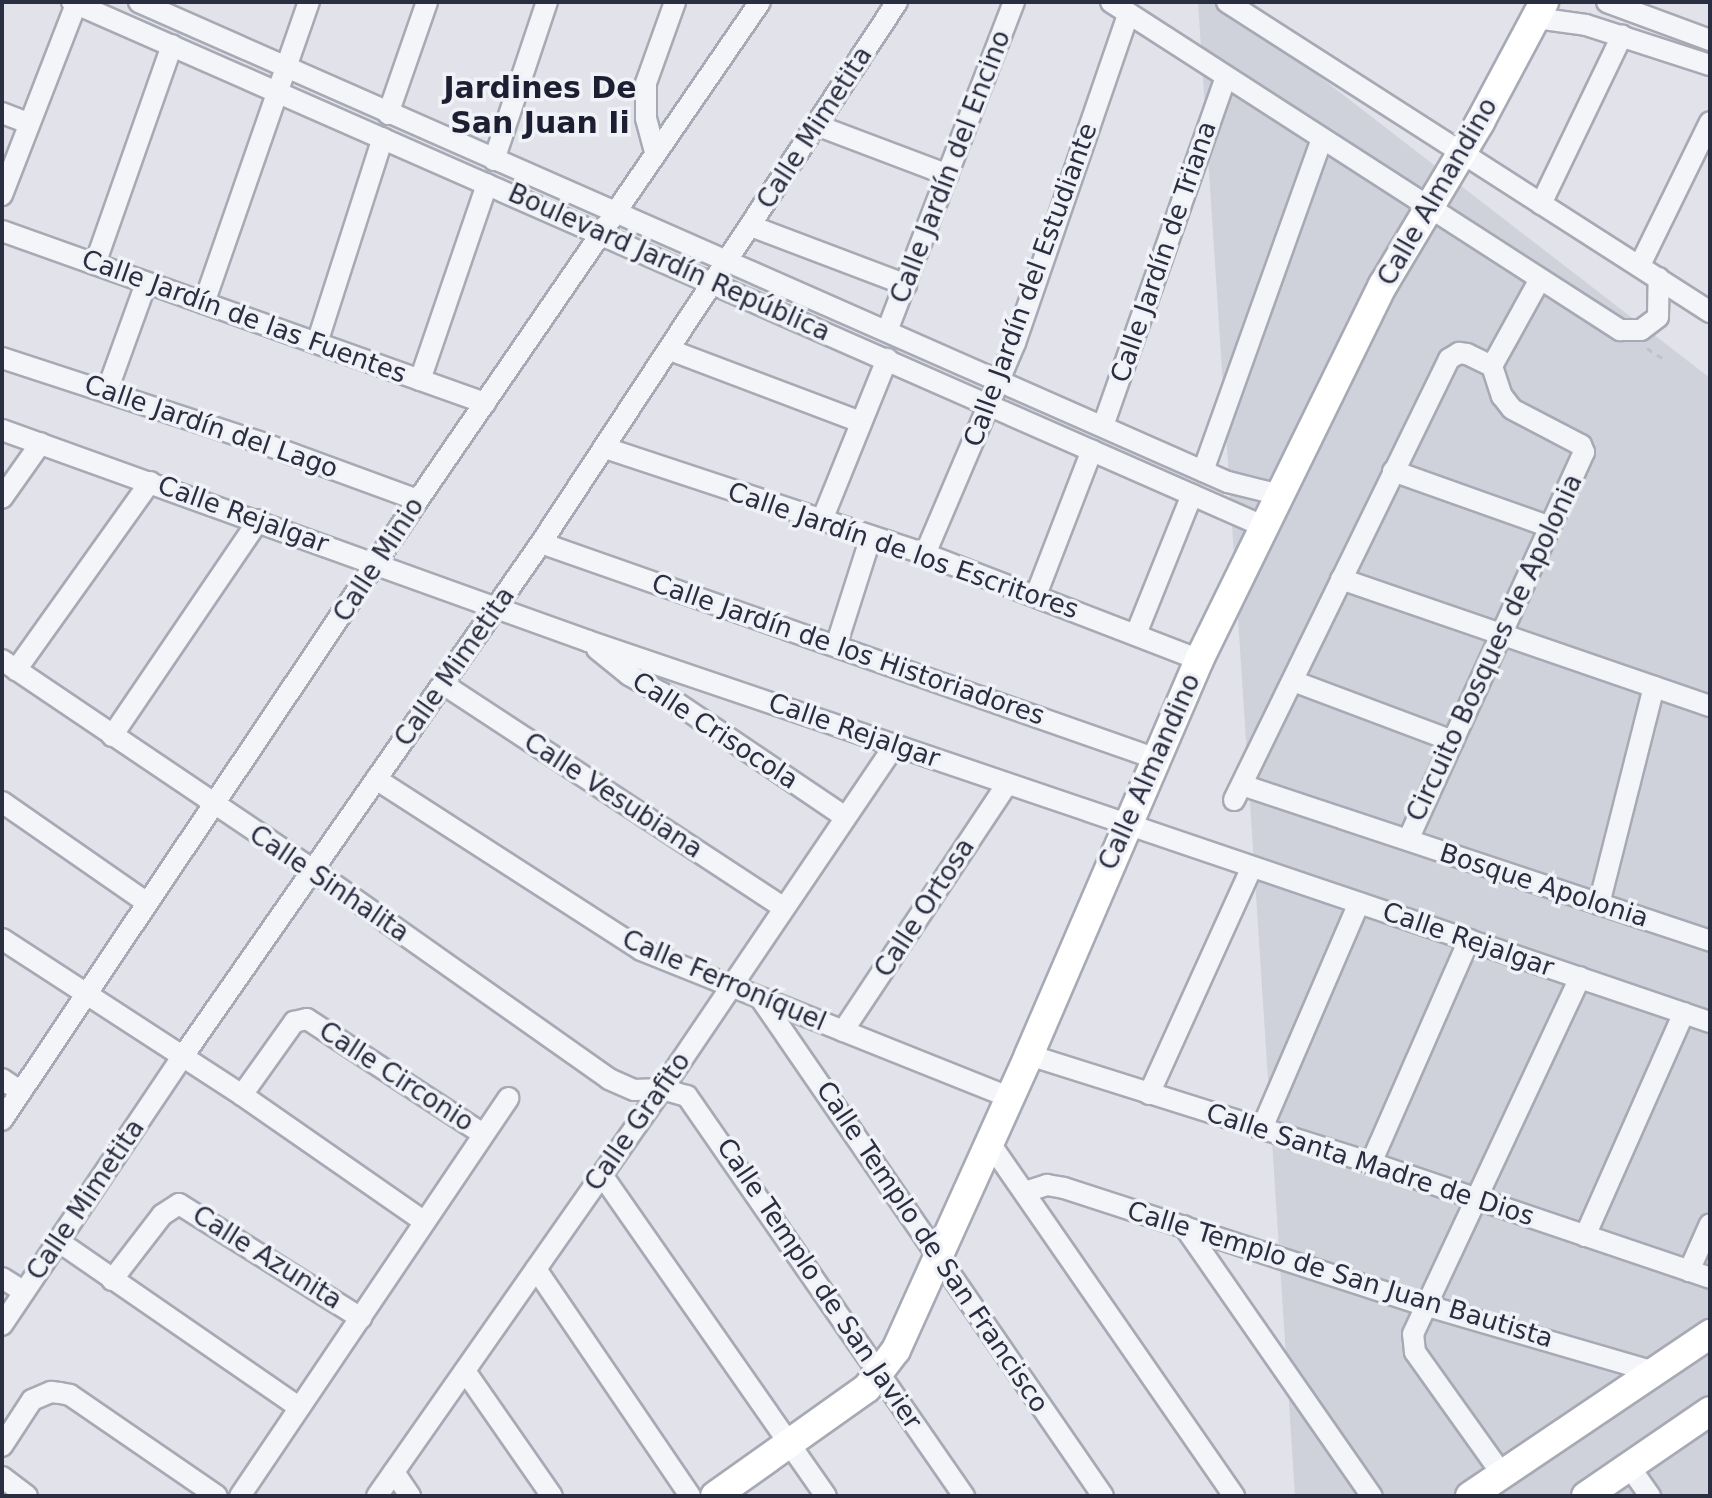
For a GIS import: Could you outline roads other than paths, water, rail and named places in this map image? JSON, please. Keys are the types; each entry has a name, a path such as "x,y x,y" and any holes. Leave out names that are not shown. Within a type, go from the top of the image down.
{"street":[{"name":"Boulevard Jardín República","path":"139,2 286,70 1203,471 1245,488 1280,495"},
{"path":"179,22 187,2"},
{"path":"204,303 309,2"},
{"path":"388,114 427,2"},
{"path":"494,160 547,2"},
{"path":"655,152 646,118 646,83 675,2"},
{"name":"Calle Minio","path":"2,1120 613,212 760,2"},
{"name":"Calle Mimetita","path":"2,1325 181,1059 541,543 897,2"},
{"name":"Calle Jardín del Encino","path":"887,331 1014,2"},
{"path":"1111,2 1620,330 1641,330 1658,317 1659,278"},
{"path":"1227,2 1710,312"},
{"name":"Boulevard Jardín República","path":"74,3 1265,527"},
{"path":"2,195 74,3"},
{"path":"1596,29 1608,3 1637,8 1710,40"},
{"path":"1540,10 1710,65"},
{"name":"Calle Almandino","path":"715,1496 880,1376 896,1350 1029,1055 1154,758 1199,660 1383,285 1540,10"},
{"name":"Calle Jardín del Estudiante","path":"925,554 1000,381 1128,14"},
{"path":"1541,204 1622,36"},
{"path":"95,264 172,45"},
{"name":"Calle Jardín de Triana","path":"1103,426 1226,77"},
{"path":"2,113 28,123"},
{"path":"1640,265 1710,122"},
{"path":"816,125 948,175"},
{"path":"317,343 383,138"},
{"path":"1203,471 1322,139"},
{"path":"420,380 487,184"},
{"path":"751,226 906,285"},
{"name":"Calle Jardín de las Fuentes","path":"2,231 485,403"},
{"path":"1492,366 1540,279"},
{"path":"107,391 146,283"},
{"path":"670,350 861,422"},
{"name":"Bosque Apolonia","path":"1492,366 1459,353 1452,355 1446,364 1238,792 1408,840 1710,941"},
{"name":"Calle Jardín del Lago","path":"2,358 107,391 418,500"},
{"path":"822,520 887,359"},
{"name":"Circuito Bosques de Apolonia","path":"1408,840 1583,457 1583,449 1512,409 1502,396 1492,366"},
{"name":"Calle Rejalgar","path":"2,430 588,641 1710,1022"},
{"path":"2,498 41,443"},
{"name":"Calle Jardín de los Escritores","path":"605,448 925,554 1199,660"},
{"path":"1036,595 1092,450"},
{"path":"1393,471 1550,527"},
{"path":"9,665 150,482"},
{"path":"1136,634 1192,495"},
{"path":"112,736 259,520"},
{"path":"836,646 871,536"},
{"name":"Calle Jardín de los Historiadores","path":"541,543 1154,758"},
{"path":"1341,579 1710,706"},
{"name":"Calle Crisocola","path":"588,641 629,675 662,693 845,817"},
{"name":"Calle Sinhalita","path":"9,665 215,807 313,870 609,1079 634,1090 662,1089"},
{"path":"1293,681 1453,741"},
{"name":"Calle Vesubiana","path":"443,684 783,907"},
{"path":"1599,904 1654,687"},
{"name":"Calle Grafito","path":"377,1496 662,1089 895,745"},
{"name":"Calle Ferroníquel","path":"376,779 628,943 665,961 1009,1097"},
{"name":"Calle Ortosa","path":"843,1031 1007,784"},
{"path":"2,802 146,902"},
{"path":"1149,1094 1252,867"},
{"path":"1262,1128 1359,903"},
{"path":"2,939 181,1059 242,1095 423,1221"},
{"path":"1371,1163 1469,940"},
{"path":"1502,1474 1415,1352 1413,1334 1580,977"},
{"name":"Calle Templo de San Francisco","path":"761,999 1103,1496"},
{"path":"1585,1236 1684,1013"},
{"name":"Calle Circonio","path":"242,1095 294,1022 307,1019 483,1134 395,1267"},
{"name":"Calle Santa Madre de Dios","path":"1029,1055 1371,1163 1710,1278"},
{"path":"2,1079 21,1092"},
{"name":"Calle Templo de San Javier","path":"662,1089 687,1096 697,1106 964,1496"},
{"path":"483,1134 508,1098"},
{"path":"989,1142 1234,1496"},
{"path":"602,1175 826,1496"},
{"name":"Calle Templo de San Juan Bautista","path":"1025,1192 1047,1185 1064,1188 1424,1305 1655,1372"},
{"name":"Calle Azunita","path":"112,1280 162,1215 179,1204 361,1318"},
{"path":"1689,1271 1710,1224"},
{"path":"1184,1226 1372,1496"},
{"path":"58,1241 299,1407"},
{"name":"Calle Azunita","path":"240,1496 395,1267"},
{"path":"536,1269 690,1496"},
{"path":"2,1278 24,1292"},
{"path":"1470,1496 1710,1334"},
{"path":"465,1371 552,1496"},
{"path":"2,1446 32,1400 51,1392 70,1395 217,1496"},
{"path":"1586,1496 1710,1411"},
{"path":"1629,1466 1650,1496"},
{"path":"394,1472 410,1496"},
{"path":"2,1477 27,1496"}],"district":[{"name":"Jardines De San Juan Ii","path":"540,105"}]}
